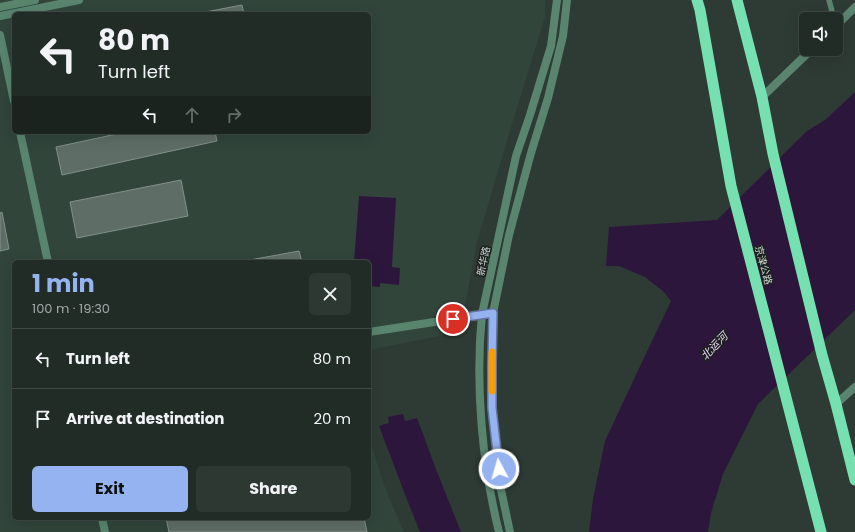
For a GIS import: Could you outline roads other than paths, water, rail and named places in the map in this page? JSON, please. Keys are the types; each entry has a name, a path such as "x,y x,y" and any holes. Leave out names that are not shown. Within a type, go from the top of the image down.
{"highway":[{"name":"京津公路","path":"697,0 731,186 821,532"},
{"path":"737,0 762,97 773,154 822,355 855,480"}],"street":[{"path":"0,7 35,0"},
{"path":"20,12 79,0"},
{"name":"新华路","path":"499,532 494,512 485,455 480,393 480,335 482,314 516,156 551,46 557,0"},
{"name":"新华路","path":"510,532 500,485 492,408 493,313 509,235 531,153 548,98 563,36 568,0"},
{"path":"843,19 855,7"},
{"path":"0,16 12,14"},
{"path":"0,35 12,92"},
{"path":"762,97 805,56"},
{"path":"20,134 48,260"},
{"path":"371,332 493,313"},
{"path":"836,404 855,387"},
{"path":"102,520 105,532"}],"lane":[{"path":"829,0 832,12"}],"water":[{"name":"北运河","path":"855,92 855,310 758,404 723,474 711,513 708,532 589,532 593,499 605,441 671,301 664,292 645,277 619,266 606,266 609,227 717,220 807,131 825,120"},
{"path":"359,196 396,198 392,267 400,268 399,285 380,283 380,287 371,286 371,260 354,260"},
{"path":"403,414 405,421 417,418 461,532 420,532 379,426 389,423 388,417"}]}
